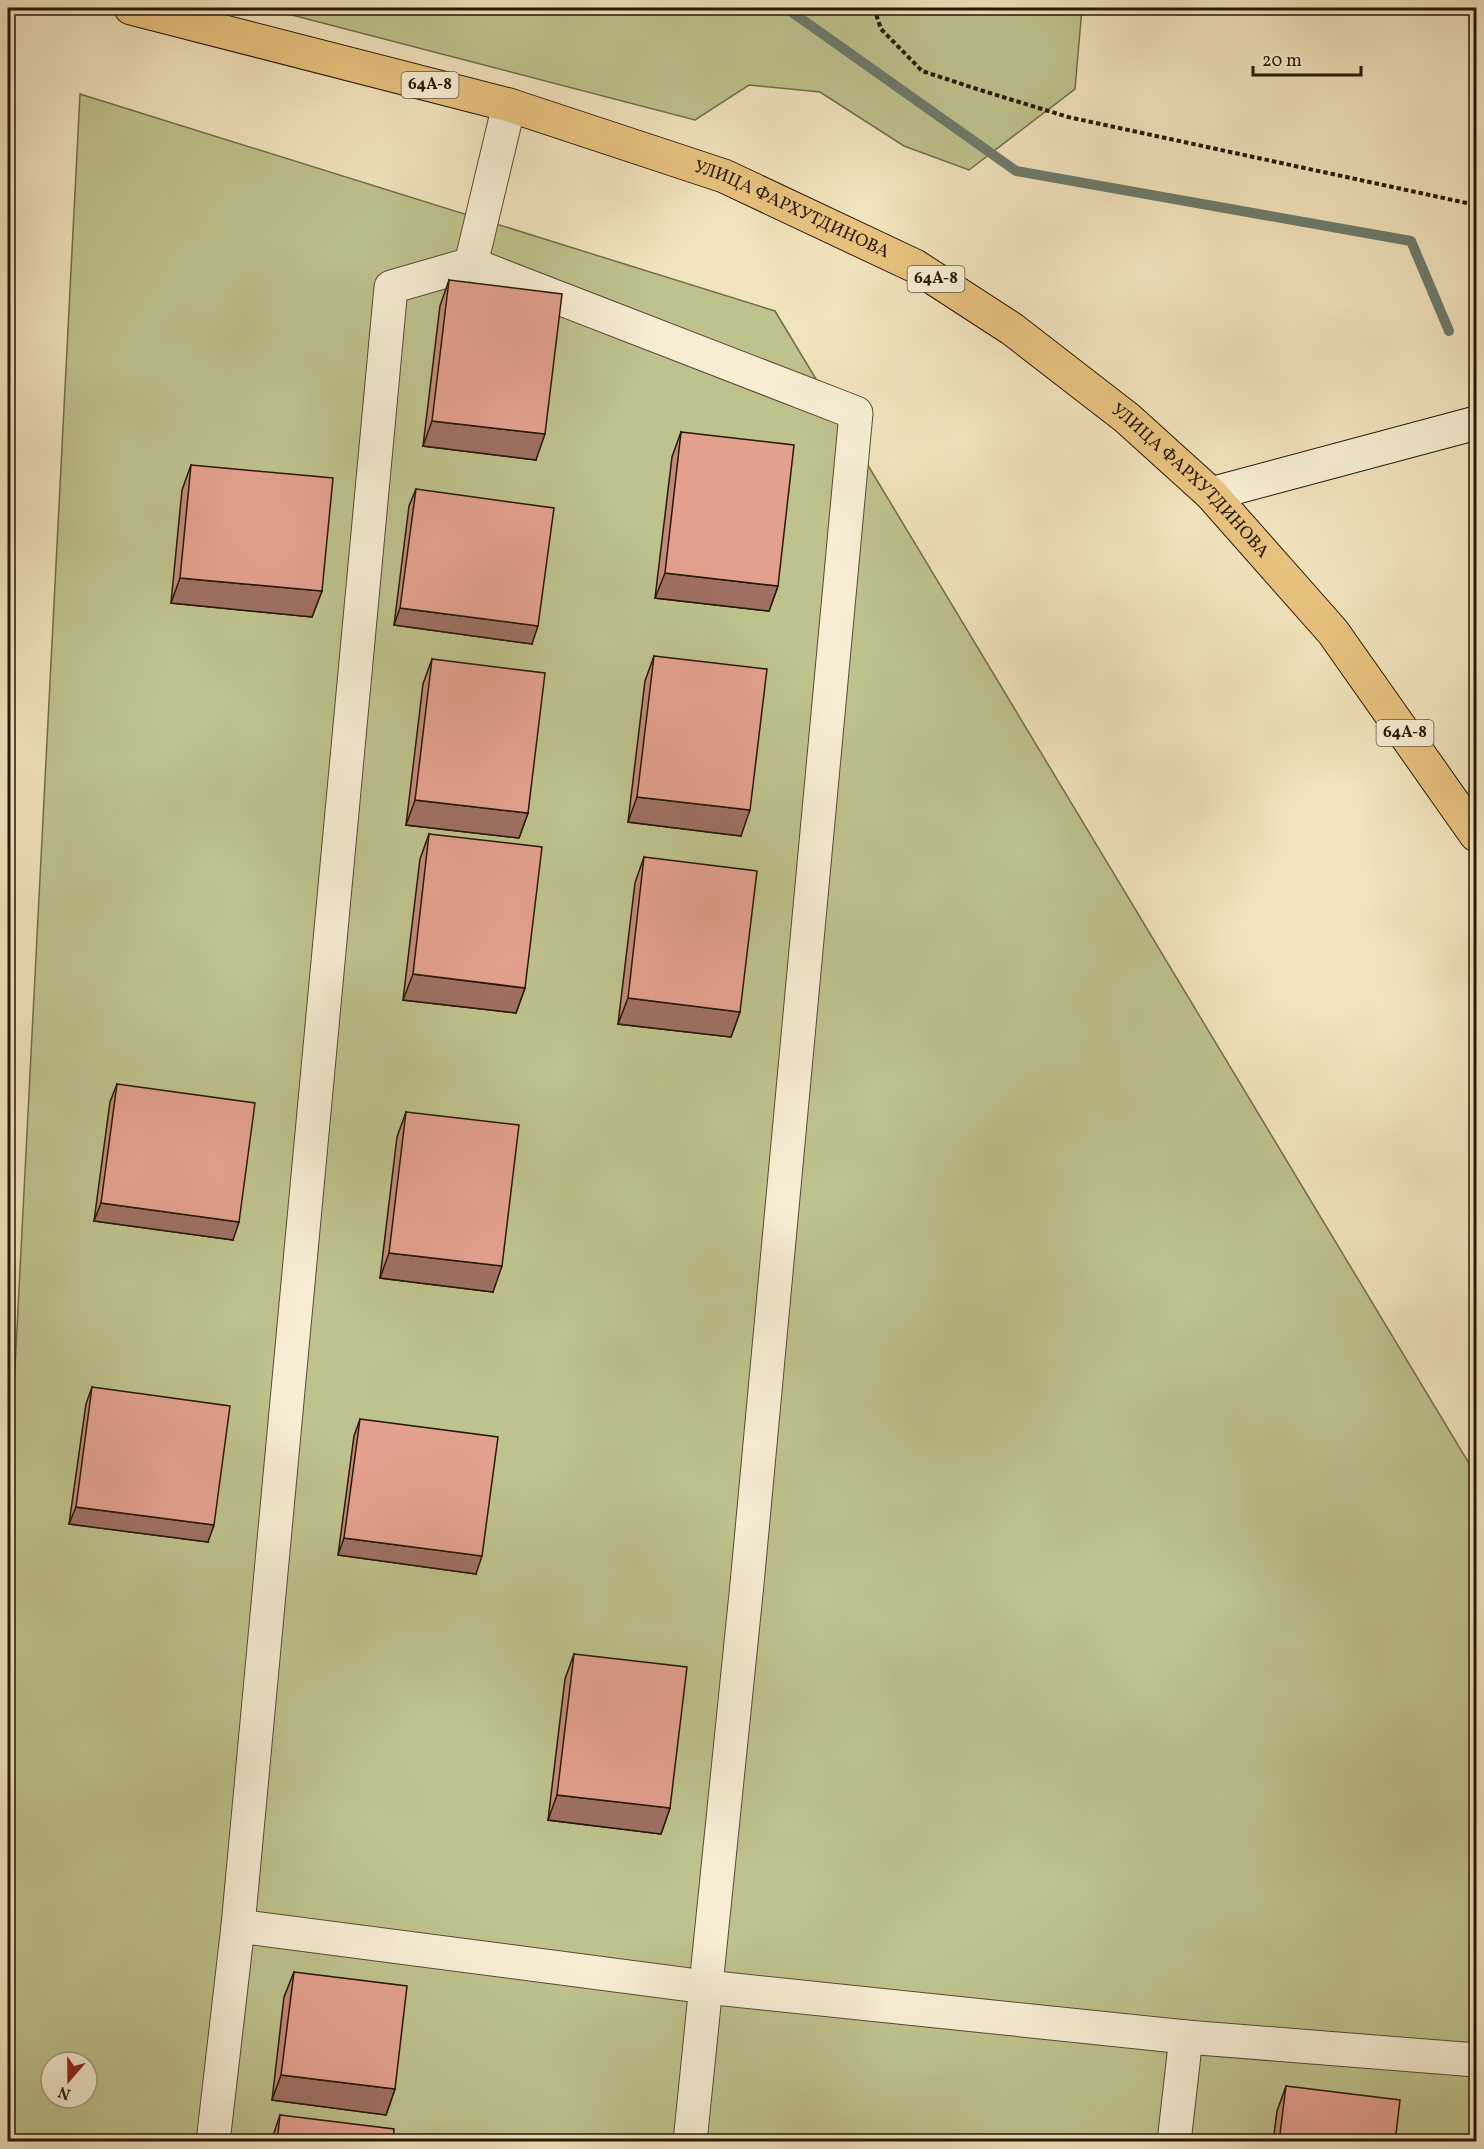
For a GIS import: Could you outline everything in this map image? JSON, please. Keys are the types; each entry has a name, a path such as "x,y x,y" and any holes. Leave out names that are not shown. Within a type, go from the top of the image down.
{"main road":[{"name":"УЛИЦА ФАРХУТДИНОВА","path":"132,8 509,105 724,176 915,266 1012,329 1101,397 1211,494 1333,632 1476,835"}],"street":[{"path":"471,264 509,105"},
{"path":"213,2142 238,1926 391,287 471,264 856,413 747,1584 690,2142"},
{"path":"1211,494 1476,423"},
{"path":"238,1926 706,1987 1186,2037 1476,2060"},
{"path":"1174,2142 1186,2037"}],"path":[{"path":"874,8 882,29 922,71 970,87 1068,117 1476,205"}],"green space":[{"path":"265,8 1082,8 1075,89 969,170 904,146 820,92 749,85 695,120"},
{"path":"80,94 775,311 1476,1475 1476,2141 8,2142 8,1505"}],"building":[{"path":"449,280 562,294 545,434 432,421"},
{"path":"681,432 794,445 778,586 665,573"},
{"path":"191,465 333,478 322,591 180,578"},
{"path":"416,489 554,508 538,626 400,608"},
{"path":"654,656 767,669 750,810 637,797"},
{"path":"432,659 545,673 528,813 415,800"},
{"path":"429,834 542,847 525,988 413,974"},
{"path":"644,857 757,871 740,1012 628,998"},
{"path":"117,1084 255,1103 239,1222 101,1203"},
{"path":"406,1112 519,1125 502,1266 389,1253"},
{"path":"92,1387 230,1406 214,1525 76,1507"},
{"path":"360,1419 498,1437 482,1556 344,1538"},
{"path":"574,1654 687,1667 670,1808 557,1795"},
{"path":"294,1972 407,1986 395,2089 281,2075"},
{"path":"1286,2086 1400,2100 1395,2142 1279,2142"},
{"path":"280,2115 394,2129 393,2142 277,2142"}],"waterway":[{"path":"786,8 1016,171 1411,241 1449,331"}]}
